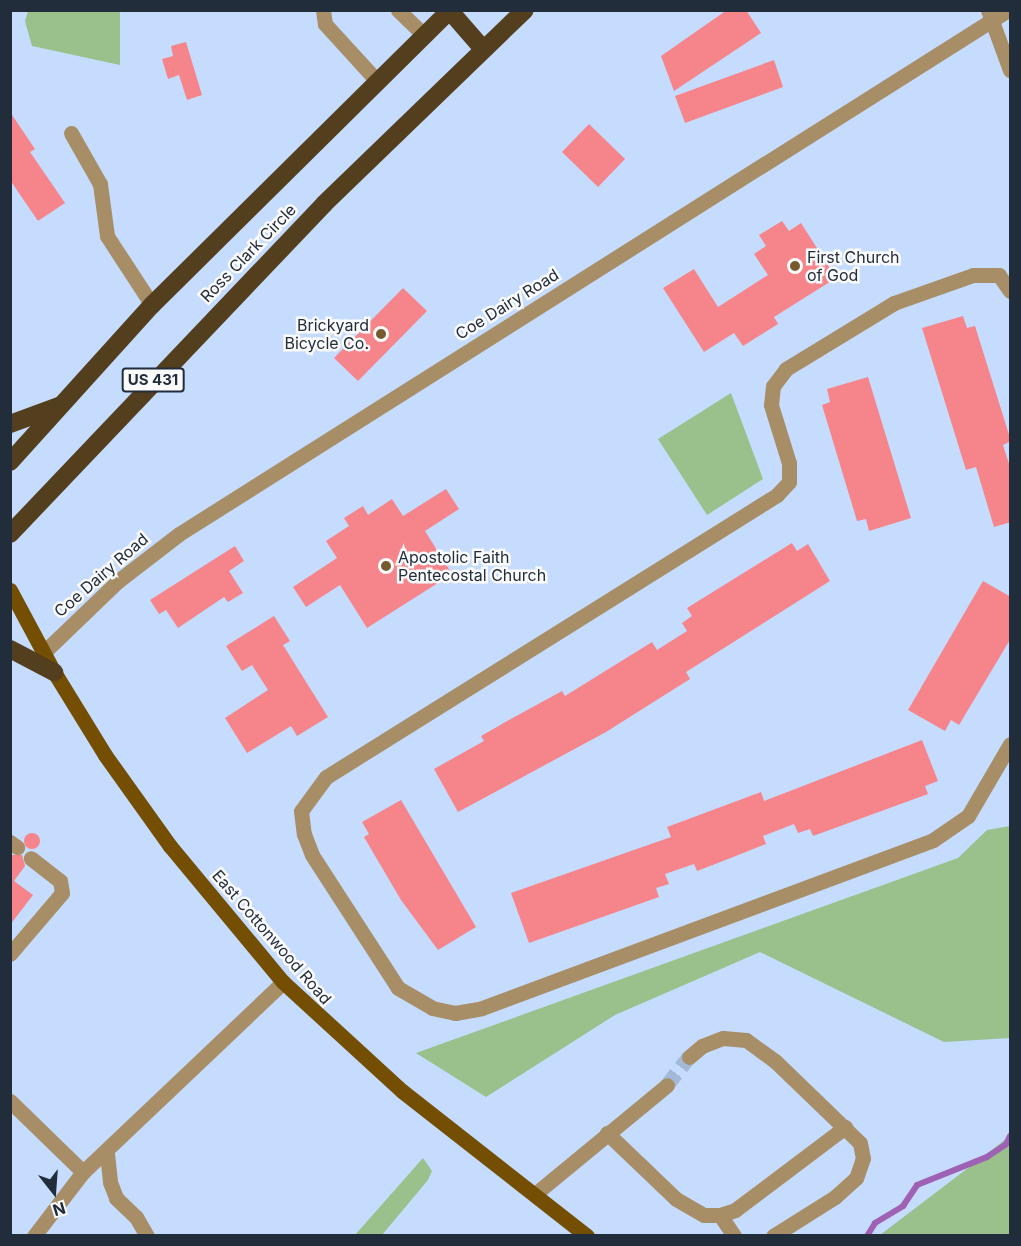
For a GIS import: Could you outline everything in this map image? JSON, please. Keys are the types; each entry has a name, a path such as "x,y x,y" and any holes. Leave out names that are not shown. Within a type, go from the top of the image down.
{"highway":[{"name":"Ross Clark Circle","path":"10,534 222,308 525,10"},
{"name":"Ross Clark Circle","path":"10,462 152,305 450,11"},
{"path":"450,11 483,49"},
{"path":"10,424 61,406"},
{"path":"10,649 54,672"}],"main road":[{"name":"East Cottonwood Road","path":"10,591 54,672 105,755 170,846 283,982 402,1091 587,1236"}],"street":[{"path":"323,10 325,24 377,81"},
{"path":"398,10 424,35"},
{"name":"Coe Dairy Road","path":"44,652 118,581 179,534 990,15 1008,10"},
{"path":"990,15 1011,70"},
{"path":"71,133 100,184 107,236 152,305"},
{"path":"1011,291 999,275 987,273 963,279 894,303 786,369 773,386 771,405 789,463 789,482 777,495 326,777 301,812 304,834 312,855 398,988 432,1008 455,1013 482,1008 933,840 968,816 1011,744"},
{"path":"10,954 62,893 60,881 31,858"},
{"path":"34,1236 83,1173 107,1153 283,982"},
{"path":"689,1056 702,1046 723,1038 746,1040 775,1061 861,1143 863,1158 856,1178 835,1197 773,1236"},
{"path":"535,1194 667,1085"},
{"path":"10,1101 83,1173"},
{"path":"607,1133 676,1199 704,1215 720,1215 735,1210 845,1127"},
{"path":"107,1153 110,1182 116,1198 136,1217 147,1236"},
{"path":"720,1215 734,1236"}],"green space":[{"path":"28,11 120,11 120,65 32,46 25,21"},
{"path":"731,393 763,479 707,515 658,439"},
{"path":"1010,826 1010,1038 944,1042 760,952 615,1015 486,1097 416,1053 958,858 987,830"},
{"path":"1010,1136 1010,1235 880,1235"},
{"path":"423,1158 432,1171 428,1180 382,1235 355,1235"}],"building":[{"path":"727,10 746,10 761,33 674,91 661,56"},
{"path":"186,42 202,95 187,100 179,75 168,79 162,59 173,56 171,46"},
{"path":"774,60 783,87 685,123 675,96"},
{"path":"10,112 35,149 30,152 65,203 38,221 10,180"},
{"path":"589,124 625,159 598,187 562,152"},
{"path":"782,221 789,231 801,223 836,278 774,317 778,324 743,346 734,333 704,352 663,288 694,269 718,307 768,275 754,254 766,246 759,235"},
{"name":"Brickyard Bicycle Co.","path":"403,288 427,311 358,381 334,358"},
{"path":"963,316 967,328 975,326 1011,441 1003,445 1011,470 1011,522 994,527 976,467 966,470 922,328"},
{"path":"868,377 911,518 869,531 866,519 857,521 822,405 830,402 827,389"},
{"name":"Apostolic Faith Pentecostal Church","path":"446,489 459,509 425,531 452,574 367,628 340,585 306,607 293,587 337,558 326,541 349,526 344,518 363,506 368,515 392,499 403,516"},
{"path":"792,543 797,551 808,544 830,581 686,672 690,679 606,732 458,812 434,769 484,741 481,736 562,691 565,696 652,642 657,650 687,631 682,623 692,616 687,608"},
{"path":"235,546 244,561 229,571 243,593 228,602 224,597 178,628 166,610 159,614 150,600"},
{"path":"983,581 1011,597 1011,638 959,725 951,720 945,731 908,710"},
{"path":"274,616 290,641 283,645 328,717 297,736 291,726 247,753 225,718 268,690 252,665 242,671 226,646"},
{"path":"922,740 938,781 925,786 928,794 813,836 810,829 798,833 794,824 763,836 766,844 723,861 697,871 694,864 665,874 669,884 656,888 659,897 529,943 511,893 671,837 667,827 761,792 764,801"},
{"path":"401,800 476,927 438,950 401,900 364,837 369,834 362,822"},
{"path":"32,833 38,835 40,841 38,847 32,849 26,847 24,841 26,835"},
{"path":"11,855 22,855 25,866 14,881 33,895 10,925"}],"waterway":[{"path":"867,1236 875,1223 903,1206 917,1185 987,1157 1006,1144 1010,1136"}],"tunnel":[{"path":"667,1085 689,1057"}],"place":[{"name":"First Church of God","path":"795,266"},
{"name":"Brickyard Bicycle Co.","path":"381,334"},
{"name":"Apostolic Faith Pentecostal Church","path":"386,566"}]}
